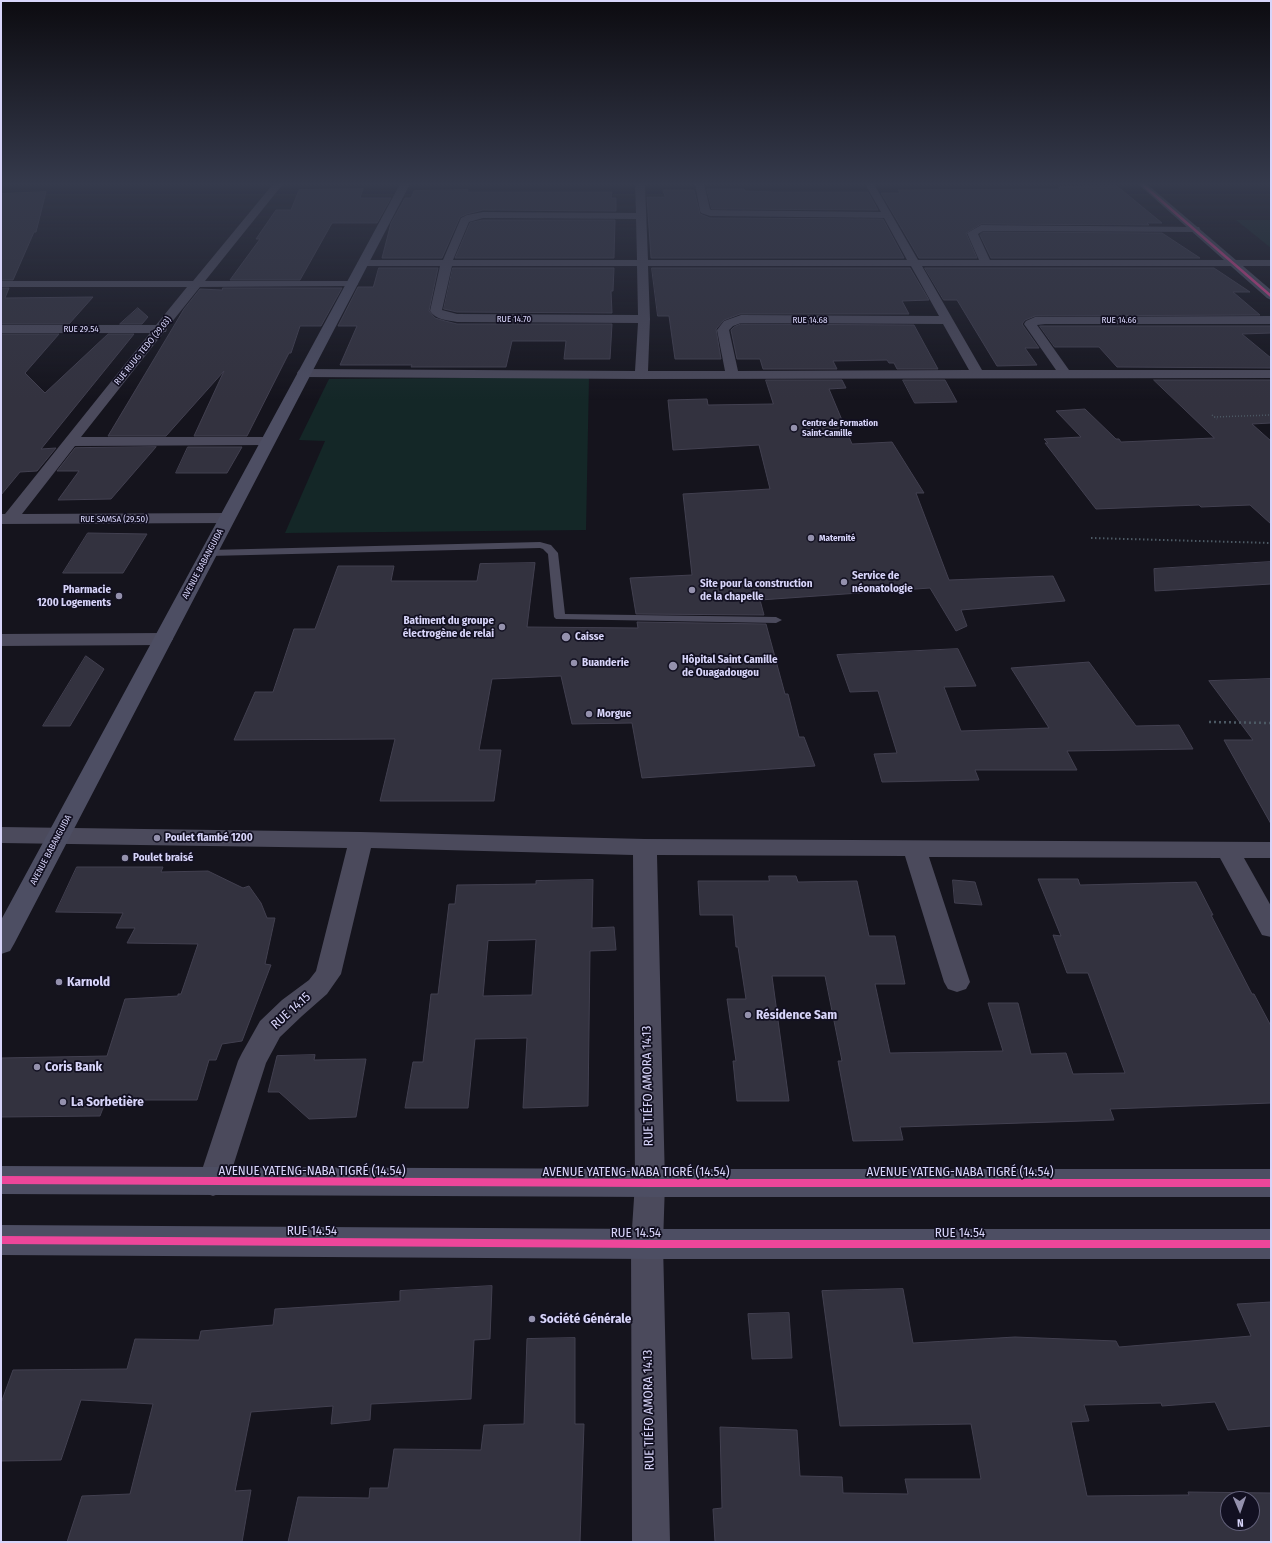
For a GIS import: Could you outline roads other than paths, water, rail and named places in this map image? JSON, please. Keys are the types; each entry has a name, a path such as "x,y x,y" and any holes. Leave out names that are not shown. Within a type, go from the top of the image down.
{"street":[{"name":"RUE RUUG TEDO (29.03)","path":"6,519 162,329 219,256"},
{"name":"AVENUE BABANGUIDA","path":"1,944 366,256"},
{"path":"447,262 450,256"},
{"path":"642,375 644,319 643,256"},
{"path":"911,256 978,375"},
{"path":"983,256 986,263"},
{"path":"1225,256 1271,296"},
{"path":"1246,256 1254,263"},
{"name":"RUE 14.70","path":"447,262 436,311 440,315 457,318 644,319"},
{"path":"362,263 1254,263 1268,268"},
{"path":"1,284 352,284"},
{"name":"RUE 14.68","path":"732,374 724,330 730,321 741,319 947,320"},
{"name":"RUE 14.66","path":"1066,375 1030,324 1035,321 1045,320 1271,320"},
{"name":"RUE 29.54","path":"1,329 162,329"},
{"path":"304,373 642,375 1271,374"},
{"path":"70,442 268,441"},
{"name":"RUE SAMSA (29.50)","path":"6,519 227,518"},
{"path":"1,640 163,639"},
{"path":"1,835 361,840 645,847 1228,851 1271,850"},
{"name":"RUE 14.15","path":"213,1182 252,1061 270,1029 292,1008 318,987 328,974 361,840"},
{"name":"RUE TIÉFO AMORA 14.13","path":"645,847 650,1183 647,1244 651,1542"},
{"path":"914,848 957,982"},
{"path":"1228,851 1271,928"},
{"name":"AVENUE YATENG-NABA TIGRÉ (14.54)","path":"1,1180 213,1182 1271,1183"},
{"name":"RUE 14.54","path":"1,1240 647,1244 1271,1244"}],"lane":[{"path":"209,553 540,545 546,547 553,553 560,617 776,620"}],"place":[{"name":"Centre de Formation Saint-Camille","path":"794,428"},
{"name":"Maternité","path":"811,538"},
{"name":"Service de néonatologie","path":"844,582"},
{"name":"Site pour la construction de la chapelle","path":"692,590"},
{"name":"Pharmacie 1200 Logements","path":"119,596"},
{"name":"Batiment du groupe électrogène de relai","path":"502,627"},
{"name":"Caisse","path":"566,637"},
{"name":"Buanderie","path":"574,663"},
{"name":"Hôpital Saint Camille de Ouagadougou","path":"673,666"},
{"name":"Morgue","path":"589,714"},
{"name":"Poulet flambé 1200","path":"157,838"},
{"name":"Poulet braisé","path":"125,858"},
{"name":"Karnold","path":"59,982"},
{"name":"Résidence Sam","path":"748,1015"},
{"name":"Coris Bank","path":"37,1067"},
{"name":"La Sorbetière","path":"63,1102"},
{"name":"Société Générale","path":"532,1319"}]}
